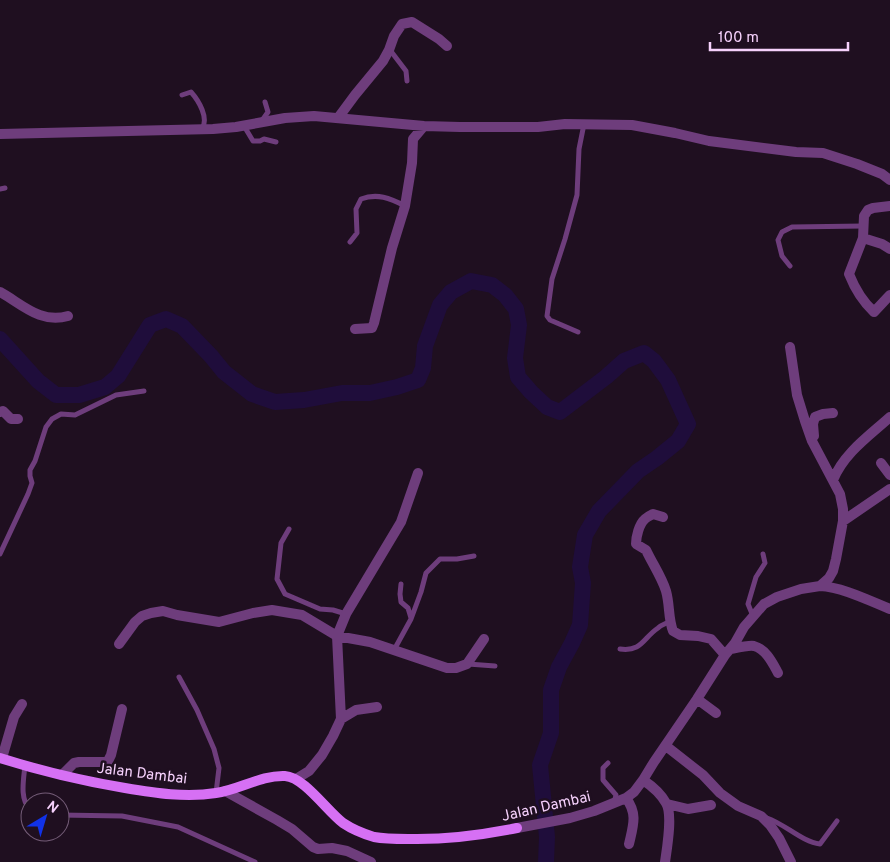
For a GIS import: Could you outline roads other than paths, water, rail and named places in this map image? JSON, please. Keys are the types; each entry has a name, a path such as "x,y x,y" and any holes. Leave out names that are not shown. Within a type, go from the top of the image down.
{"street":[{"path":"338,118 383,61 394,36 402,24 412,22 447,46"},
{"path":"0,134 202,130 285,118 314,116 424,126 538,127 565,124 632,126 675,132 709,141 796,152 822,153 857,164 882,174 890,180"},
{"path":"355,329 372,328 392,248 405,206 412,163 413,139 424,126"},
{"path":"890,206 873,208 868,210 864,216 863,238 849,274 854,288 864,303 874,312 890,294"},
{"path":"863,238 882,244 890,249"},
{"path":"0,292 32,313 60,318 68,316"},
{"path":"790,346 797,395 812,441 840,494 843,508 843,522 833,571 829,578 820,586"},
{"path":"0,412 3,411 11,419 18,419"},
{"path":"812,441 815,417 833,413"},
{"path":"833,480 846,457 890,417"},
{"path":"881,463 890,475"},
{"path":"296,778 309,771 322,755 341,720 337,636 346,614 401,522 418,473"},
{"path":"843,522 890,489"},
{"path":"662,517 653,514 645,518 640,526 636,544 646,550 666,590 669,622 673,632 680,635 711,639 728,652 754,646 763,651 771,660 778,673"},
{"path":"820,586 841,590 890,609"},
{"name":"Jalan Dambai","path":"1,758 82,780 140,790 187,795 220,792 278,776 296,778 342,822 374,837 422,839 483,835 570,818 614,804 634,792 744,628 764,604 801,589 820,586"},
{"path":"119,644 129,629 142,616 163,611 219,622 272,610 302,615 337,636 370,642 447,668 456,668 467,664 484,639"},
{"path":"697,700 716,713"},
{"path":"1,758 14,717 22,704"},
{"path":"341,720 356,710 377,707"},
{"path":"62,775 74,762 108,761 122,708"},
{"path":"666,746 703,775 720,793 738,806 761,816 779,838 791,862"},
{"path":"643,780 667,804 688,809 712,806"},
{"path":"220,792 278,820 318,849 332,848 347,851 371,862"},
{"path":"626,798 631,803 635,821 629,844"},
{"path":"665,862 669,826 667,804"}],"lane":[{"path":"389,50 406,71 407,81"},
{"path":"182,95 191,92 195,96 204,116 202,130"},
{"path":"260,122 268,112 266,102"},
{"path":"578,332 550,320 548,316 552,279 577,195 579,149 584,124"},
{"path":"244,125 253,141 264,139 276,142"},
{"path":"350,242 357,233 356,210 361,200 377,196 391,199 405,206"},
{"path":"790,266 782,256 778,240 782,232 792,226 863,226"},
{"path":"0,554 28,494 32,483 30,470 35,461 46,426 52,418 61,414 75,415 116,395 144,391"},
{"path":"288,529 281,543 277,579 285,594 320,609 346,614"},
{"path":"753,616 748,604 756,577 765,562 763,554"},
{"path":"394,650 411,619 426,572 440,559 474,556"},
{"path":"400,584 401,602 408,608 411,619"},
{"path":"620,650 628,650 643,643 650,634 669,622"},
{"path":"467,664 495,666"},
{"path":"179,677 197,710 214,749 219,768 220,792"},
{"path":"608,763 603,768 602,780 616,795 614,804"},
{"path":"23,792 25,765"},
{"path":"70,815 122,816 178,827 255,862"},
{"path":"761,816 772,820 815,844 820,844 837,821"}],"waterway":[{"path":"0,339 38,381 56,395 79,395 105,387 118,376 150,325 166,319 182,326 224,372 252,394 275,402 304,400 342,393 370,393 418,380 423,368 425,346 440,305 451,292 471,281 492,285 505,295 516,309 519,325 515,358 518,377 547,407 560,412 624,361 644,353 654,361 668,380 688,424 678,441 638,471 599,511 585,535 580,567 583,583 580,625 559,667 551,690 551,733 540,765 547,837 546,862"}]}
